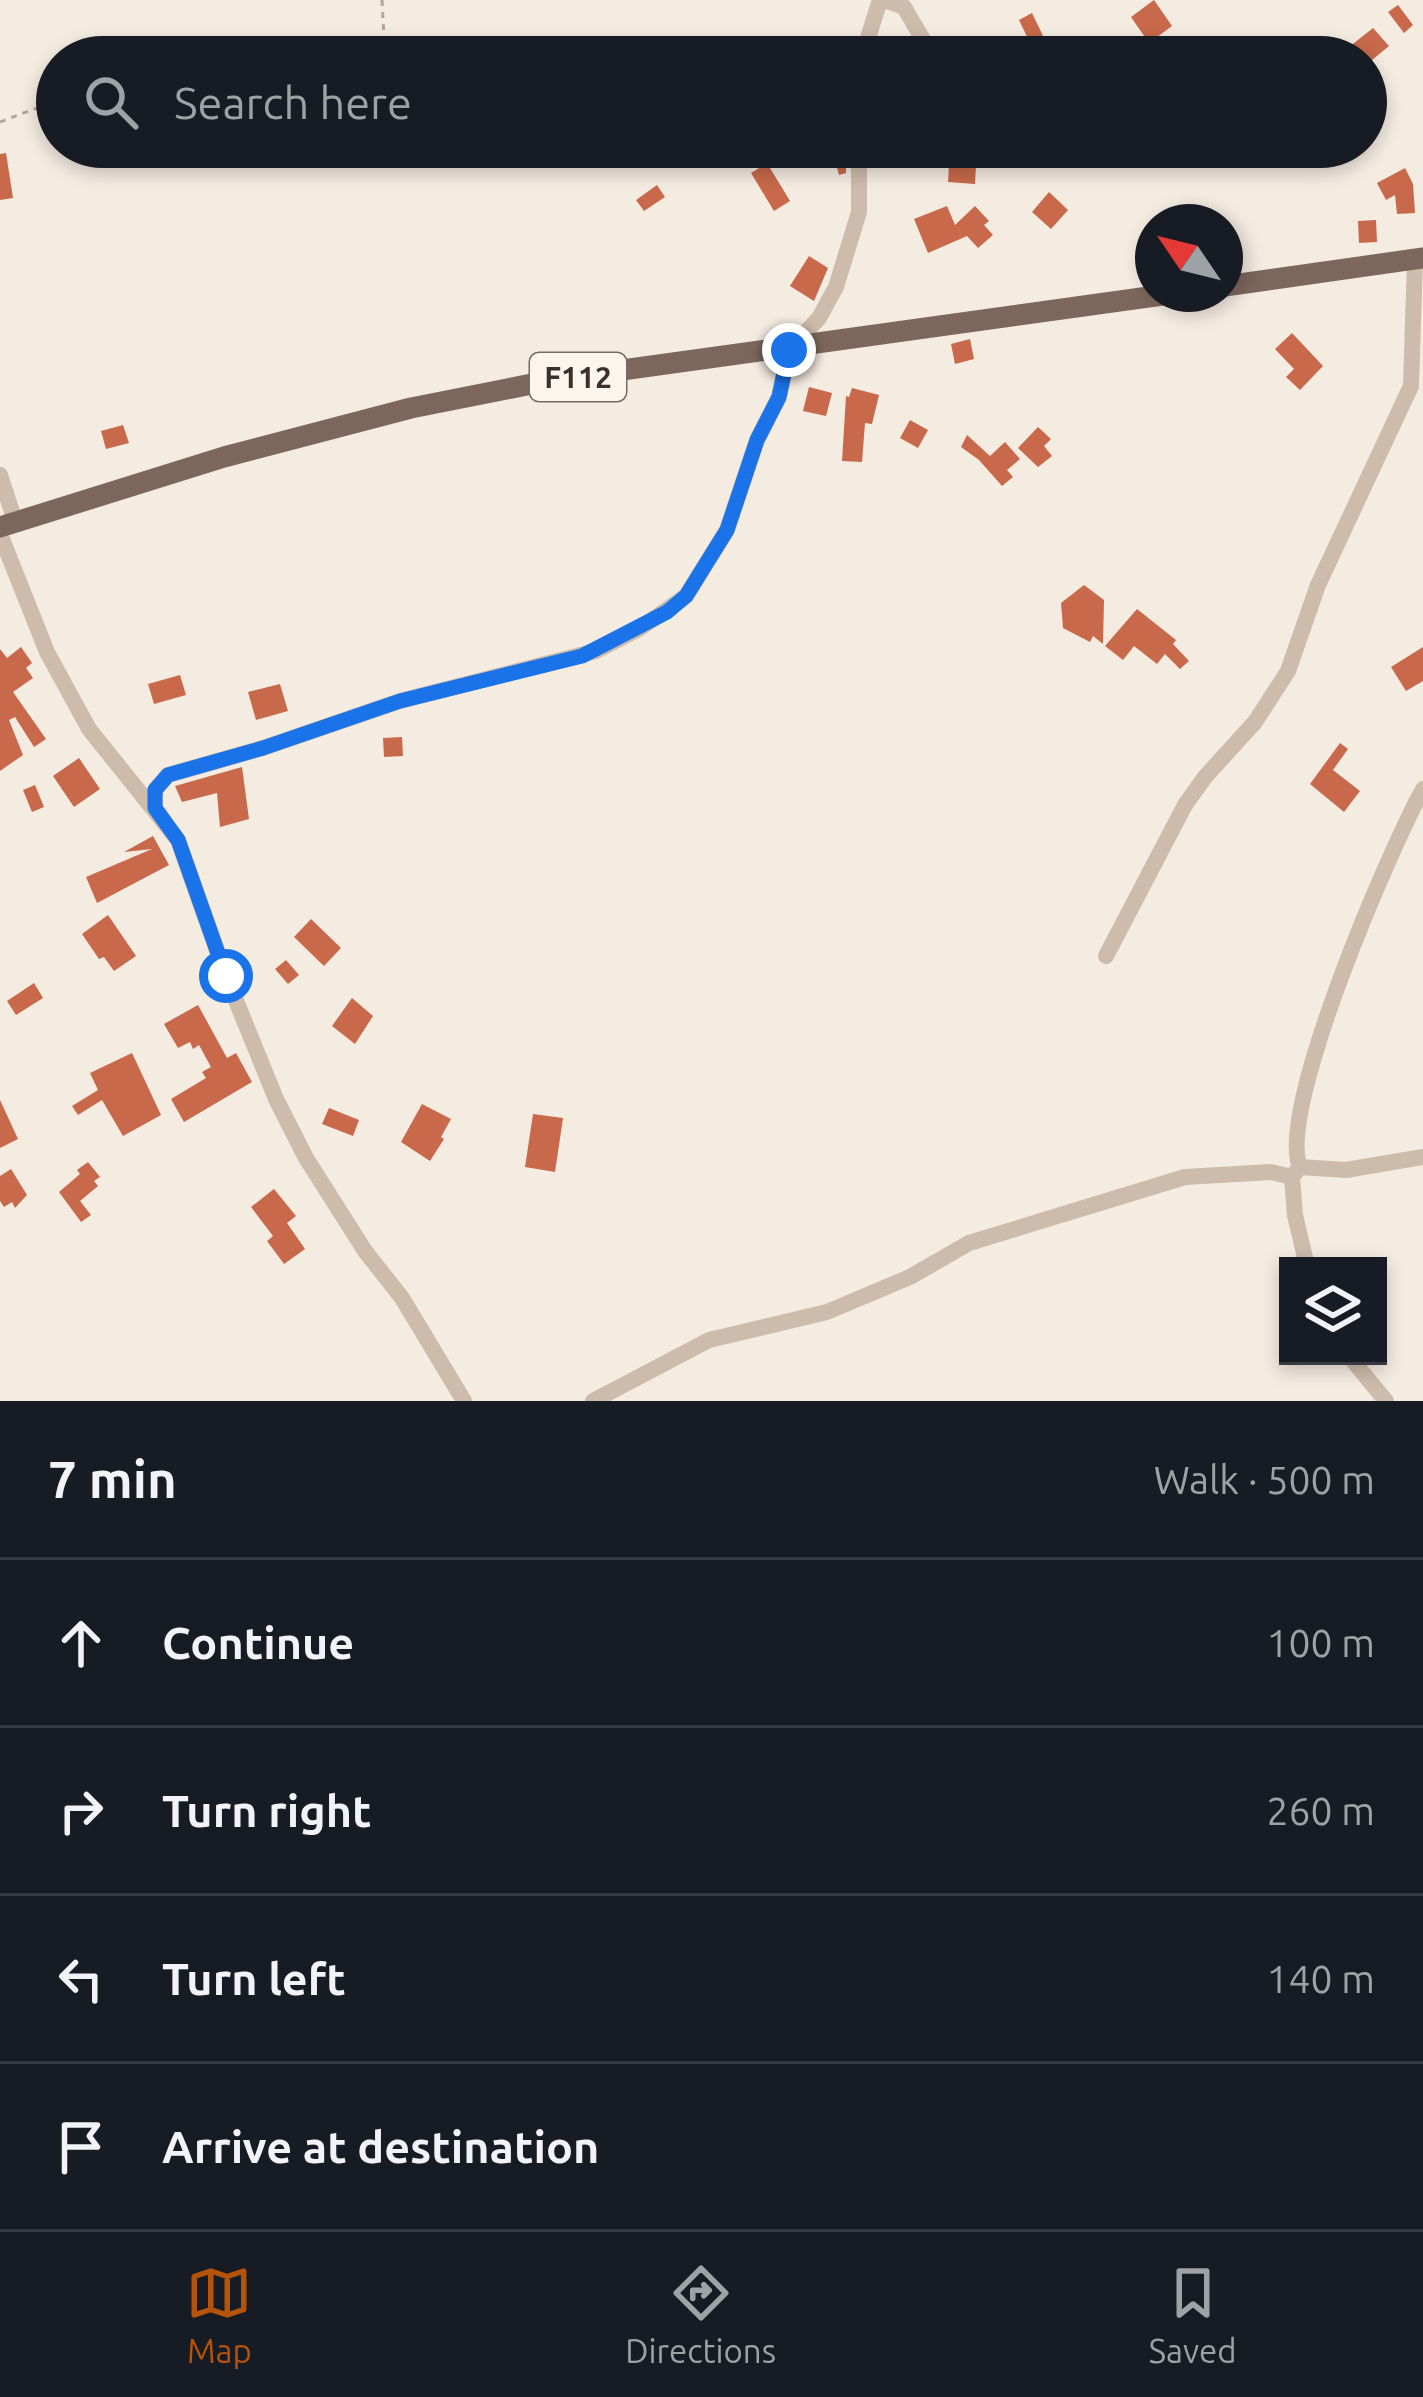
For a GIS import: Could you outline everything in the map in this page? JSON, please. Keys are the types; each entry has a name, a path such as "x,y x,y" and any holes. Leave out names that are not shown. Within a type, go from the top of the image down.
{"main road":[{"path":"1243,283 1419,258"},
{"name":"F112","path":"5,527 224,457 411,408 557,379 1135,299"}],"street":[{"path":"869,36 882,0 904,7 921,36"},
{"path":"120,768 168,775 263,748 400,701 582,656 667,612 686,596 727,530 757,440 779,397 789,350 819,317 836,287 859,212 860,168"},
{"path":"1106,956 1185,806 1204,777 1256,722 1288,671 1318,585 1411,386 1419,258"},
{"path":"819,317 833,342"},
{"path":"0,476 5,527 47,652 89,729 178,840 226,976 306,1158 365,1251 402,1298 464,1401"},
{"path":"155,808 155,790 168,775"},
{"path":"1305,1257 1295,1215 1296,1127 1340,980 1389,853 1423,788"},
{"path":"592,1401 709,1340 827,1312 910,1276 968,1244 1185,1177 1346,1170 1423,1157"},
{"path":"1356,1365 1386,1401"}],"path":[{"path":"382,0 384,36"},
{"path":"0,122 36,109"}],"building":[{"path":"1154,0 1172,26 1158,36 1144,36 1131,17"},
{"path":"1398,5 1413,25 1404,33 1388,12"},
{"path":"1032,13 1043,36 1027,36 1019,20"},
{"path":"6,153 13,198 0,200 0,154"},
{"path":"770,168 790,201 774,211 751,173"},
{"path":"949,168 976,168 975,184 948,182"},
{"path":"1405,168 1413,184 1415,213 1397,214 1395,195 1386,200 1377,183"},
{"path":"657,185 665,197 644,211 636,200"},
{"path":"1049,192 1068,210 1051,229 1032,212"},
{"path":"947,206 955,225 975,206 989,221 984,225 993,235 978,248 967,236 928,253 914,219"},
{"path":"1376,220 1377,242 1359,243 1358,221"},
{"path":"809,256 828,268 814,301 790,286"},
{"path":"1292,333 1323,366 1300,390 1286,377 1294,369 1275,349"},
{"path":"970,339 974,359 955,364 951,344"},
{"path":"809,387 832,393 826,416 803,411"},
{"path":"852,388 879,395 872,424 865,423 862,462 842,461 846,396"},
{"path":"910,420 928,430 918,448 900,438"},
{"path":"123,425 129,443 106,449 101,431"},
{"path":"1038,427 1051,439 1044,446 1052,456 1038,467 1018,448"},
{"path":"967,435 990,456 1005,442 1020,459 1007,470 1013,477 1002,486 961,447"},
{"path":"1084,585 1104,600 1103,644 1093,636 1090,642 1063,628 1061,603"},
{"path":"1137,609 1176,640 1173,644 1189,661 1180,669 1165,654 1157,664 1134,646 1123,660 1105,646"},
{"path":"21,647 32,663 26,668 33,678 13,692 46,739 34,747 15,717 9,720 23,755 0,771 0,649 7,658"},
{"path":"1423,647 1423,681 1406,691 1391,667"},
{"path":"180,675 186,695 154,704 148,684"},
{"path":"280,684 288,711 256,720 248,692"},
{"path":"402,737 403,756 384,757 383,738"},
{"path":"1340,743 1348,749 1333,770 1360,791 1344,812 1310,784"},
{"path":"79,758 100,789 74,807 53,776"},
{"path":"242,767 249,819 220,827 217,793 182,802 175,786"},
{"path":"35,785 44,807 32,812 23,790"},
{"path":"153,836 169,865 97,903 86,877 152,849 124,852"},
{"path":"108,915 136,956 114,971 82,934"},
{"path":"311,919 341,948 324,966 294,937"},
{"path":"286,960 299,975 288,984 275,969"},
{"path":"34,983 43,998 16,1015 7,1001"},
{"path":"352,998 373,1016 355,1044 332,1026"},
{"path":"198,1005 227,1058 236,1053 252,1082 184,1122 171,1099 206,1078 202,1072 211,1067 199,1045 193,1049 190,1042 178,1048 164,1024"},
{"path":"132,1053 161,1115 123,1136 102,1100 78,1115 72,1106 98,1090 90,1073"},
{"path":"0,1100 18,1139 0,1148"},
{"path":"422,1104 451,1119 430,1161 401,1142"},
{"path":"329,1108 359,1120 353,1136 322,1124"},
{"path":"533,1114 563,1118 555,1172 525,1167"},
{"path":"88,1162 100,1177 94,1181 98,1186 80,1201 91,1215 81,1222 59,1192"},
{"path":"11,1169 27,1195 15,1208 12,1202 4,1207 0,1201 0,1176"},
{"path":"274,1189 296,1216 287,1223 305,1249 284,1264 267,1241 273,1236 251,1207"}],"route":[{"path":"226,976 195,880 178,840 155,808 159,782 168,775 400,701 582,656 667,612 686,596 727,530 757,440 779,397 789,350"}]}
